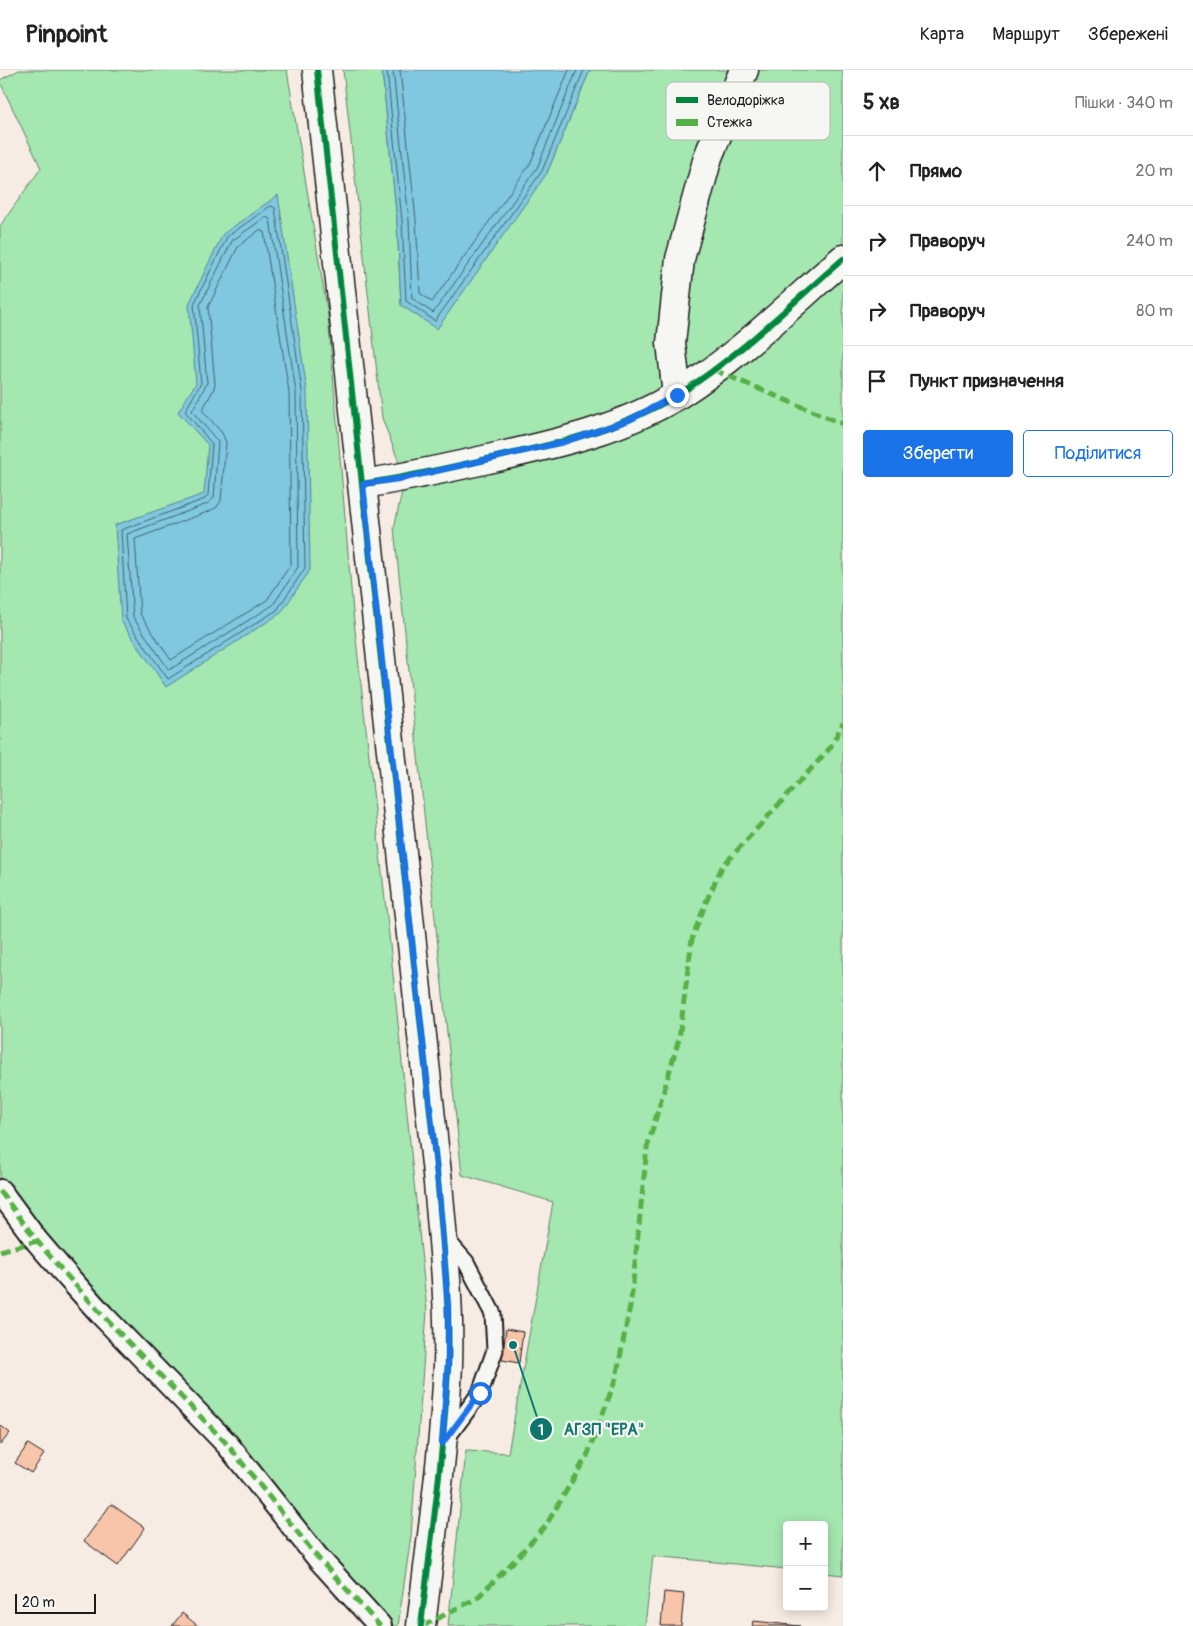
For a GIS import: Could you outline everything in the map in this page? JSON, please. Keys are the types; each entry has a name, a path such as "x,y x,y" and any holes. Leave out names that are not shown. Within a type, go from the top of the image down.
{"street":[{"path":"317,70 437,1173 448,1306 448,1364 442,1444 421,1626"},
{"path":"739,82 744,70"},
{"path":"677,395 671,343 680,259 708,157 715,140"},
{"path":"363,484 405,478 564,442 629,420 677,395 714,370 843,259"},
{"path":"0,1192 61,1269 103,1316 228,1444 318,1558 380,1626"}],"lane":[{"path":"442,1234 466,1262 493,1314 495,1350 480,1393 442,1444"}],"green space":[{"path":"19,70 287,70 328,315 353,612 390,944 427,1311 411,1536 398,1626 380,1626 0,1181 0,226 41,168 0,82 0,80"},
{"path":"343,70 382,70 397,221 401,305 547,173 590,70 843,70 843,1575 828,1573 828,1521 783,1521 783,1569 653,1556 645,1626 448,1626 466,1451 508,1453 553,1202 462,1175 394,528 405,478 382,418"}],"water":[{"path":"382,70 590,70 547,173 437,329 401,305 397,221"},
{"path":"278,195 307,391 310,570 281,613 166,687 121,621 115,525 204,494 208,445 178,412 196,383 189,304 223,234"}],"building":[{"path":"506,1329 523,1332 519,1363 502,1360"},
{"path":"0,1425 10,1433 0,1445"},
{"path":"28,1444 44,1454 31,1473 15,1463"},
{"path":"111,1504 145,1528 118,1566 84,1541"},
{"path":"664,1592 684,1594 681,1626 661,1626"},
{"path":"182,1613 198,1626 172,1626"},
{"path":"753,1621 800,1626 752,1626"}],"marked path":[{"path":"714,370 843,424"},
{"path":"423,1626 477,1598 511,1564 545,1527 588,1454 616,1378 631,1301 647,1148 679,1039 692,939 722,867 830,748 843,723"},
{"path":"0,1191 37,1241 61,1269 103,1316 227,1444 318,1558 380,1626"},
{"path":"0,1251 37,1241"}],"cycle path":[{"path":"317,70 438,1183 446,1274 448,1319 446,1398 437,1495 421,1626"},
{"path":"363,484 430,472 568,440 614,425 658,406 722,364 764,330 843,259"}],"place":[{"name":"АГЗП \"ЕРА\"","path":"513,1345"}],"route":[{"path":"480,1393 442,1444 448,1364 448,1306 438,1183 363,484 405,478 564,442 629,420 677,395"}]}
